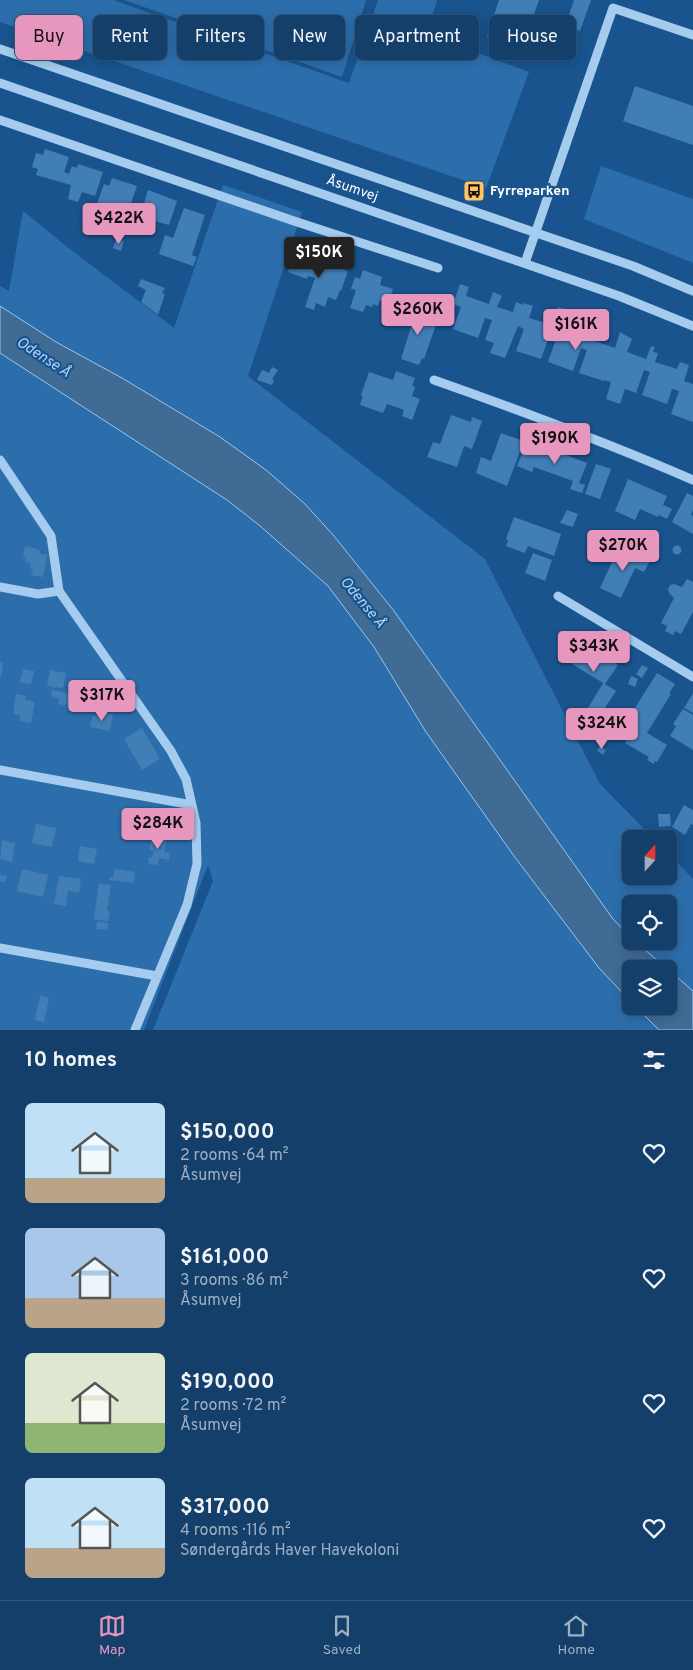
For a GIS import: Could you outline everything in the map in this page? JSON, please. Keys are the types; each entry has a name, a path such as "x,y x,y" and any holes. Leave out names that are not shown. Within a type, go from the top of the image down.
{"street":[{"path":"525,263 614,4 693,35"},
{"name":"Åsumvej","path":"0,49 633,266 693,291"},
{"name":"Åsumvej","path":"0,83 525,263 619,296 693,326"},
{"path":"0,120 294,221 438,268"},
{"path":"434,380 524,411 624,449 693,480"},
{"path":"0,460 51,536 59,591 171,751 186,778 196,823 197,864 187,905 135,1030"},
{"path":"0,587 38,594 59,591"},
{"path":"558,596 693,676"},
{"path":"0,770 192,805"},
{"path":"0,948 157,976"}],"shaded area":[{"path":"0,0 113,0 156,15 93,15 93,54 83,50 83,15 15,15 15,27 0,22"},
{"path":"124,0 366,0 361,15 355,15 355,35 342,77 294,60 345,60 345,15 274,15 274,53 264,49 264,15 177,15 177,19"},
{"path":"378,0 437,0 433,15 373,15"},
{"path":"167,19 177,23 177,60 264,60 264,53 274,57 274,60 284,60 349,83 357,60 479,60 479,53 489,57 489,60 497,60 529,72 486,188 111,60 167,60"},
{"path":"601,166 693,199 693,263 584,219"},
{"path":"223,185 302,212 248,376 485,559 600,784 645,830 622,830 622,885 678,885 678,863 693,879 693,991 677,977 677,960 657,960 645,950 677,950 677,895 622,895 622,928 613,919 394,611 334,536 305,504 266,470 220,437 122,378 56,342 0,306 0,286 9,291 23,211 174,328"},
{"path":"0,353 227,500 259,525 328,586 374,647 426,732 514,856 599,968 622,992 622,1015 644,1015 659,1030 153,1030 213,881 208,865 144,1030 0,1030"}],"water":[{"name":"Odense Å","path":"0,306 56,342 122,378 220,437 266,470 305,504 334,536 394,611 613,919 622,928 622,950 645,950 657,960 622,960 622,992 599,968 514,856 426,732 374,647 328,586 259,525 227,500 0,353"},
{"path":"677,977 693,991 693,1030 659,1030 644,1015 677,1015"}],"building":[{"path":"499,0 539,0 534,15 494,15"},
{"path":"574,0 591,0 580,31 576,30 576,15 569,15"},
{"path":"635,86 693,106 693,145 623,121"},
{"path":"45,149 69,157 64,172 69,174 72,166 77,168 78,164 103,172 95,196 82,192 78,202 68,199 71,185 36,175 38,169 32,167 36,153 43,155"},
{"path":"112,178 137,186 120,235 108,231 111,220 101,216 99,221 92,218 104,184 109,186"},
{"path":"148,190 177,201 169,225 141,217 138,227 130,225 134,212 141,214"},
{"path":"184,208 205,215 192,255 197,257 193,266 159,254 165,235 173,238"},
{"path":"116,239 124,241 121,251 113,248"},
{"path":"295,252 315,259 313,264 328,269 330,264 348,271 336,300 328,297 325,307 316,303 314,310 305,307 315,278 308,276 307,279 288,272"},
{"path":"363,270 382,277 380,285 393,289 388,303 380,300 378,306 373,304 372,307 366,305 363,312 350,308 356,290 351,289 355,277 360,279"},
{"path":"141,279 165,288 162,293 165,294 158,315 141,302 146,290 138,286"},
{"path":"460,284 469,287 466,296 489,304 493,292 502,296 497,307 513,312 516,302 533,306 529,318 552,325 558,307 565,309 562,320 586,328 587,325 596,329 592,340 615,348 620,332 632,339 627,352 646,359 651,346 655,347 653,352 658,353 655,362 677,369 680,362 689,365 684,381 693,384 693,422 671,414 679,391 672,389 667,404 642,395 650,372 644,370 636,393 625,389 620,404 606,399 611,382 579,373 587,350 581,348 573,371 548,362 555,342 548,340 541,359 516,351 524,329 518,326 505,358 490,353 494,343 485,340 492,320 485,318 478,338 453,329 461,307 453,304"},
{"path":"408,309 438,319 424,359 422,358 419,365 401,359 412,324 404,321"},
{"path":"272,367 278,370 272,379 274,380 272,385 257,380 262,370 269,373"},
{"path":"396,371 415,378 412,386 415,387 412,396 420,399 412,420 402,416 404,410 387,404 383,413 360,405 363,396 361,395 369,372 393,380"},
{"path":"451,415 471,422 472,417 482,421 472,449 464,446 457,467 427,457 433,442 440,444"},
{"path":"501,433 524,441 507,486 476,473 481,457 491,461"},
{"path":"540,445 587,463 579,483 585,485 582,493 570,489 573,481 534,467 532,472 517,466 524,449 537,454"},
{"path":"596,464 611,469 600,499 585,494"},
{"path":"628,479 667,496 663,505 672,509 667,519 640,509 635,520 615,511"},
{"path":"687,493 693,496 691,515 693,516 693,534 672,522"},
{"path":"567,510 578,514 573,527 560,523"},
{"path":"514,517 561,534 554,556 528,546 525,553 506,546 508,540 506,539"},
{"path":"677,545 682,550 677,555 672,550"},
{"path":"25,546 40,550 39,553 47,555 43,577 31,575 33,569 30,568 31,563 25,562 26,557 23,556"},
{"path":"618,549 637,558 640,551 652,557 644,572 635,568 621,598 600,588"},
{"path":"533,553 552,560 545,581 525,573"},
{"path":"687,579 693,582 693,612 681,634 675,631 673,635 665,631 667,626 661,623 674,598 668,589 670,585 674,584 682,587"},
{"path":"577,639 618,665 605,684 616,691 599,717 587,710 603,683 564,659"},
{"path":"0,662 3,663 1,677 0,677"},
{"path":"642,665 648,668 642,678 636,674"},
{"path":"23,669 34,671 31,684 20,682"},
{"path":"50,670 66,673 63,688 47,685"},
{"path":"657,673 675,684 647,733 667,745 654,764 647,760 649,757 625,743 634,728 626,722"},
{"path":"631,676 638,679 635,687 628,684"},
{"path":"52,690 78,695 78,698 82,699 80,711 75,710 76,707 58,704 59,698 51,696"},
{"path":"693,693 693,713 684,708"},
{"path":"16,694 26,696 25,700 35,702 31,723 19,721 21,715 13,714"},
{"path":"683,709 693,715 693,750 670,736 676,726 673,724"},
{"path":"105,713 113,715 110,731 90,727 93,715 104,717"},
{"path":"142,728 160,759 142,770 124,739"},
{"path":"600,734 607,739 603,744 596,739"},
{"path":"600,746 606,750 603,755 597,750"},
{"path":"684,805 693,810 693,825 691,824 685,835 672,827"},
{"path":"658,814 670,814 671,826 659,827"},
{"path":"36,824 56,828 52,847 32,843"},
{"path":"152,836 167,838 164,852 170,853 169,860 159,858 158,865 148,864 149,857 152,857 154,851 149,850"},
{"path":"2,840 15,843 12,862 0,859"},
{"path":"80,846 97,849 94,864 78,861"},
{"path":"22,869 48,875 43,897 17,891"},
{"path":"115,869 135,872 134,883 109,880 110,877 113,877"},
{"path":"0,875 7,876 5,882 0,881"},
{"path":"59,876 81,879 79,892 68,891 66,906 54,904"},
{"path":"99,883 111,885 107,911 110,911 108,921 94,919"},
{"path":"97,922 108,923 107,930 96,929"},
{"path":"40,996 49,998 44,1022 35,1020"}],"place":[{"name":"Fyrreparken","path":"474,191"}]}
